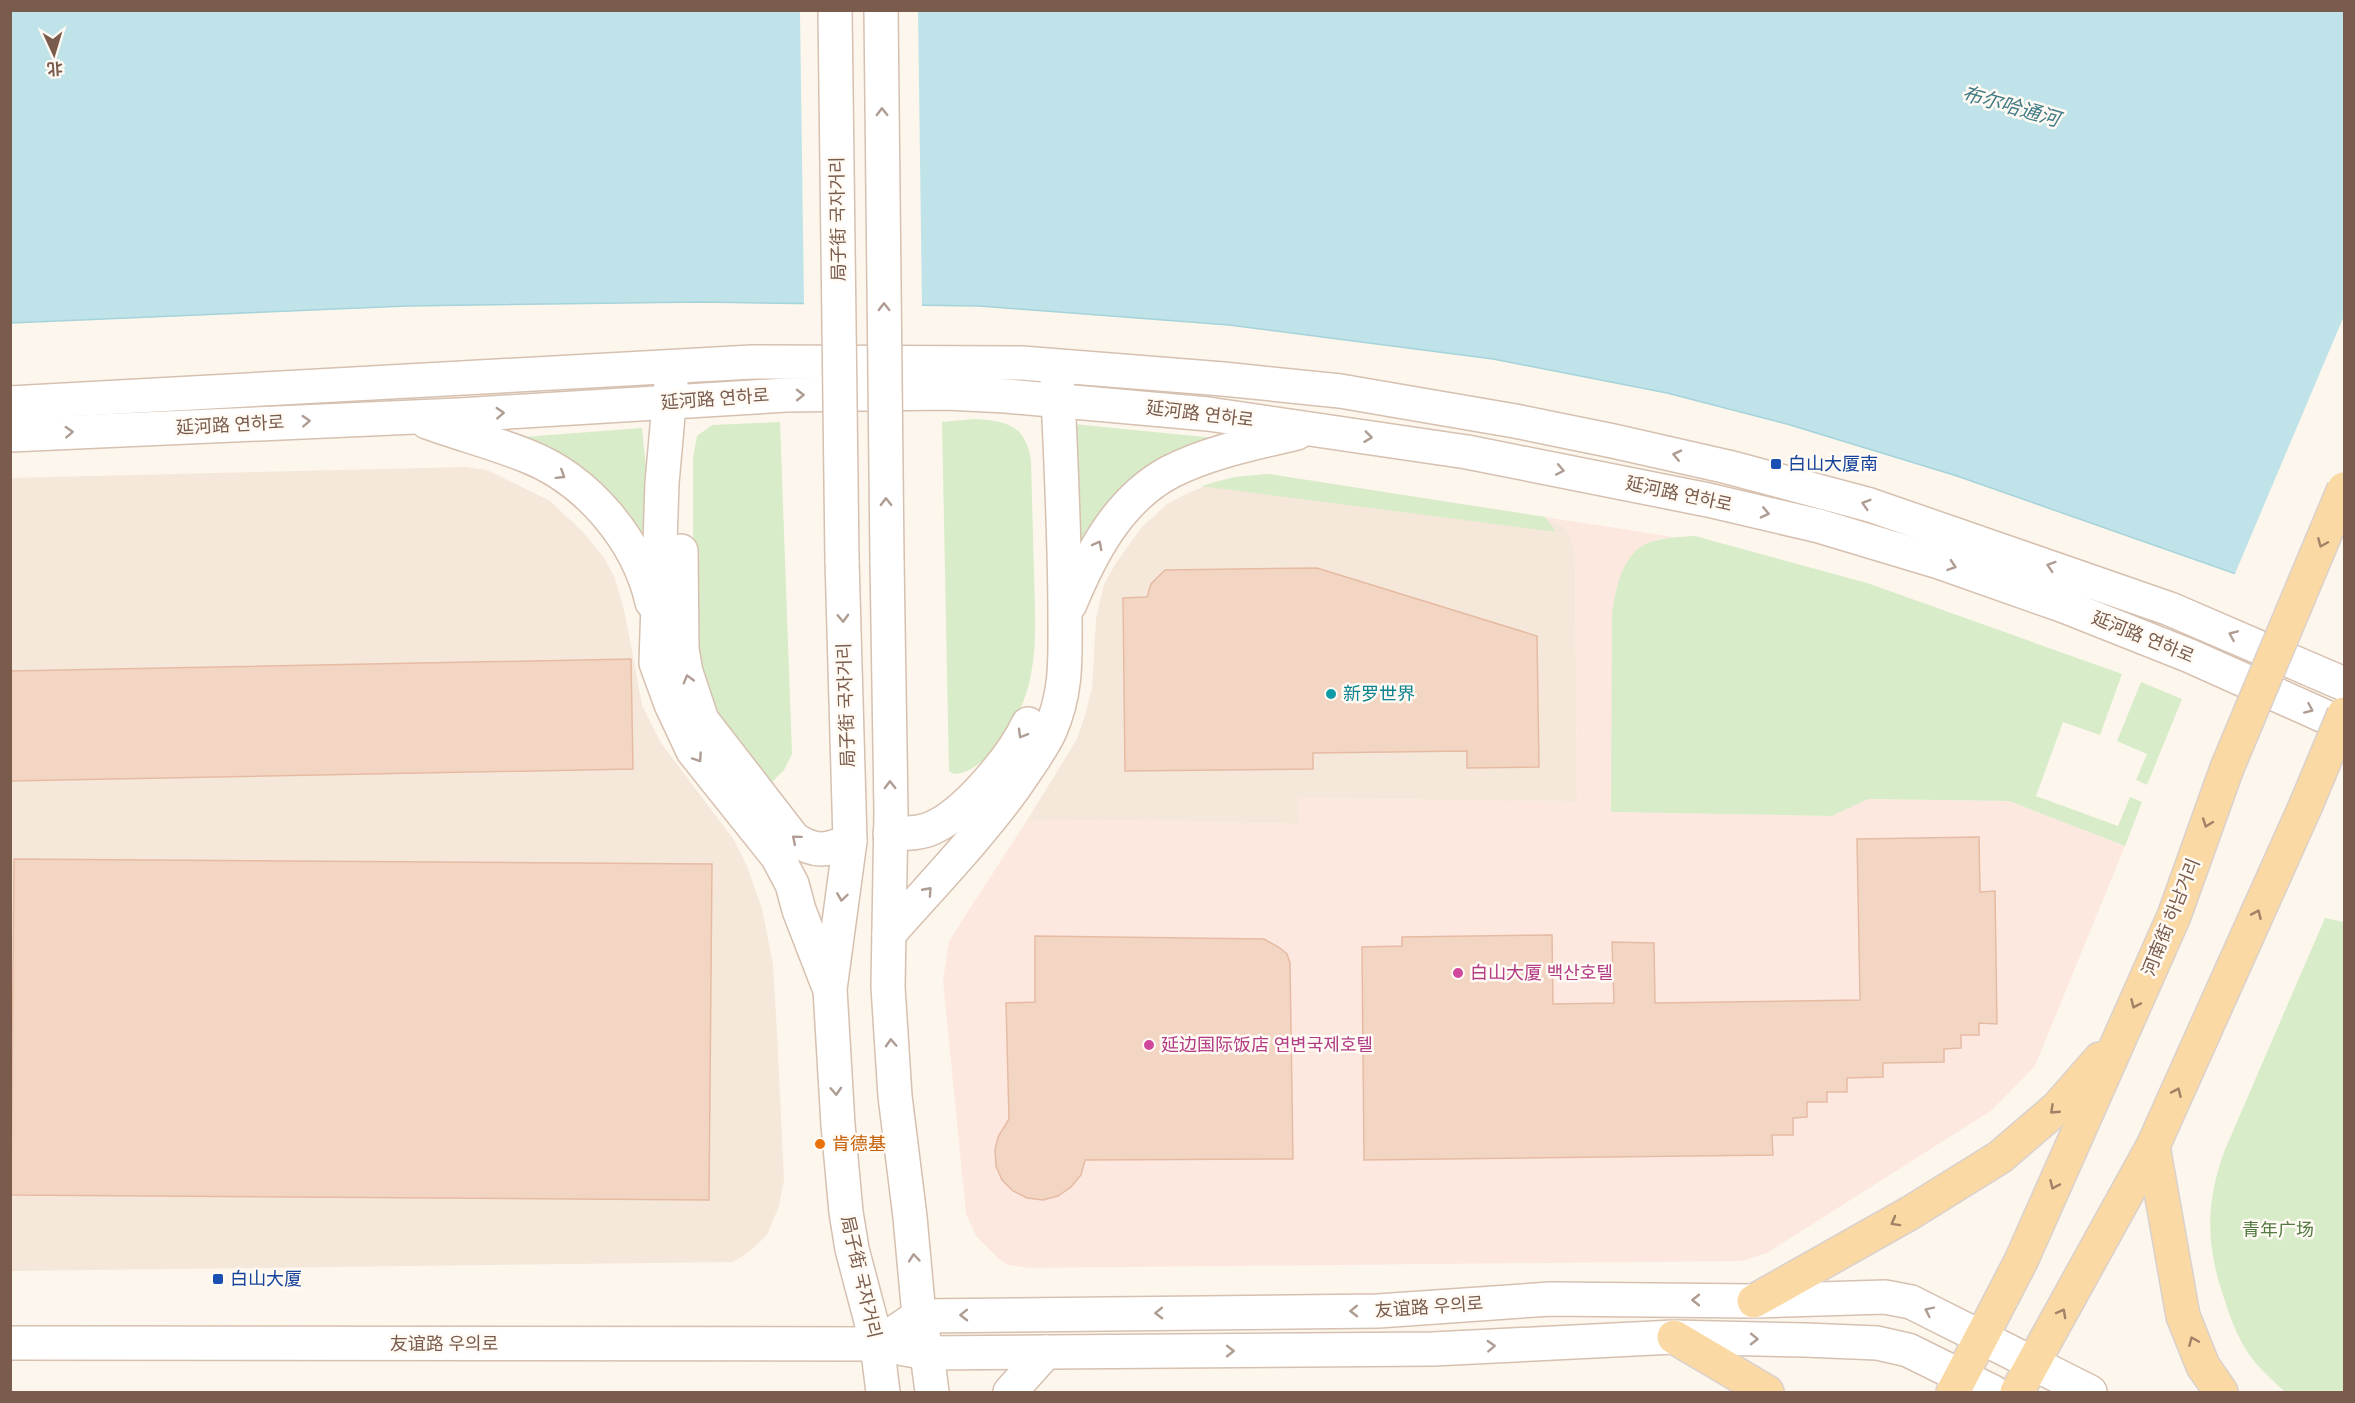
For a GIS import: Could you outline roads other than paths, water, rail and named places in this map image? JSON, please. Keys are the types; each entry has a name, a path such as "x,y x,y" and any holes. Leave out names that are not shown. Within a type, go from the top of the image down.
{"main road":[{"name":"局子街 국자거리","path":"835,10 842,560 850,841 830,989 846,1212 852,1249 877,1344 883,1392"},
{"path":"880,10 890,834 888,987 895,1096 919,1316 932,1392"},
{"name":"延河路 연하로","path":"10,403 764,362 1048,365 1340,391 1525,423 1728,467 1870,505 2084,577 2170,609 2344,684"},
{"path":"680,365 677,401 662,483 657,663 682,729 704,767 777,856 792,884 799,910 830,989"},
{"path":"890,834 929,830 950,818 989,780 1011,753 1027,726 1037,700 1043,679 1049,579 1048,365"},
{"name":"延河路 연하로","path":"10,435 786,395 948,393 1049,399 1208,414 1467,452 1606,478 1819,526 1940,562 2064,606 2190,656 2344,724"},
{"path":"889,934 976,836 1035,758 1050,731 1060,702 1065,679 1066,595 1049,399"},
{"path":"677,401 682,650 686,672 702,720 794,839 808,848 822,849 834,848 850,841"},
{"path":"409,416 529,457 570,481 588,496 624,537 648,584 657,625"},
{"path":"1065,617 1103,536 1140,492 1170,472 1197,461 1231,449 1310,429"},
{"name":"河南街 하남거리","path":"1957,1384 2021,1261 2174,916 2227,768 2344,489"},
{"path":"2017,1392 2153,1146 2306,805 2344,714"},
{"path":"1755,1301 1910,1213 2000,1157 2057,1108 2121,1035"},
{"path":"2153,1146 2183,1316 2203,1365 2221,1392"},
{"name":"友谊路 우의로","path":"919,1316 1377,1311 1550,1299 1755,1301 1885,1298 1911,1302 2090,1392"},
{"path":"877,1344 919,1316"},
{"path":"1674,1337 1767,1392"},
{"name":"友谊路 우의로","path":"10,1343 877,1344 927,1353 1433,1350 1674,1337 1877,1343 1908,1350 1957,1384 1993,1392"},
{"path":"1010,1392 1046,1352"}],"water":[{"name":"布尔哈通河","path":"10,11 2344,11 2344,612 1957,476 1787,424 1667,393 1493,359 1229,325 979,306 699,302 406,306 11,323"}],"place":[{"name":"白山大厦南","path":"1776,464"},
{"name":"新罗世界","path":"1331,694"},
{"name":"白山大厦 백산호텔","path":"1458,973"},
{"name":"延边国际饭店 연변국제호텔","path":"1149,1045"},
{"name":"肯德基","path":"820,1144"},
{"name":"白山大厦","path":"218,1279"}],"park label":[{"name":"青年广场","path":"2278,1230"}]}
